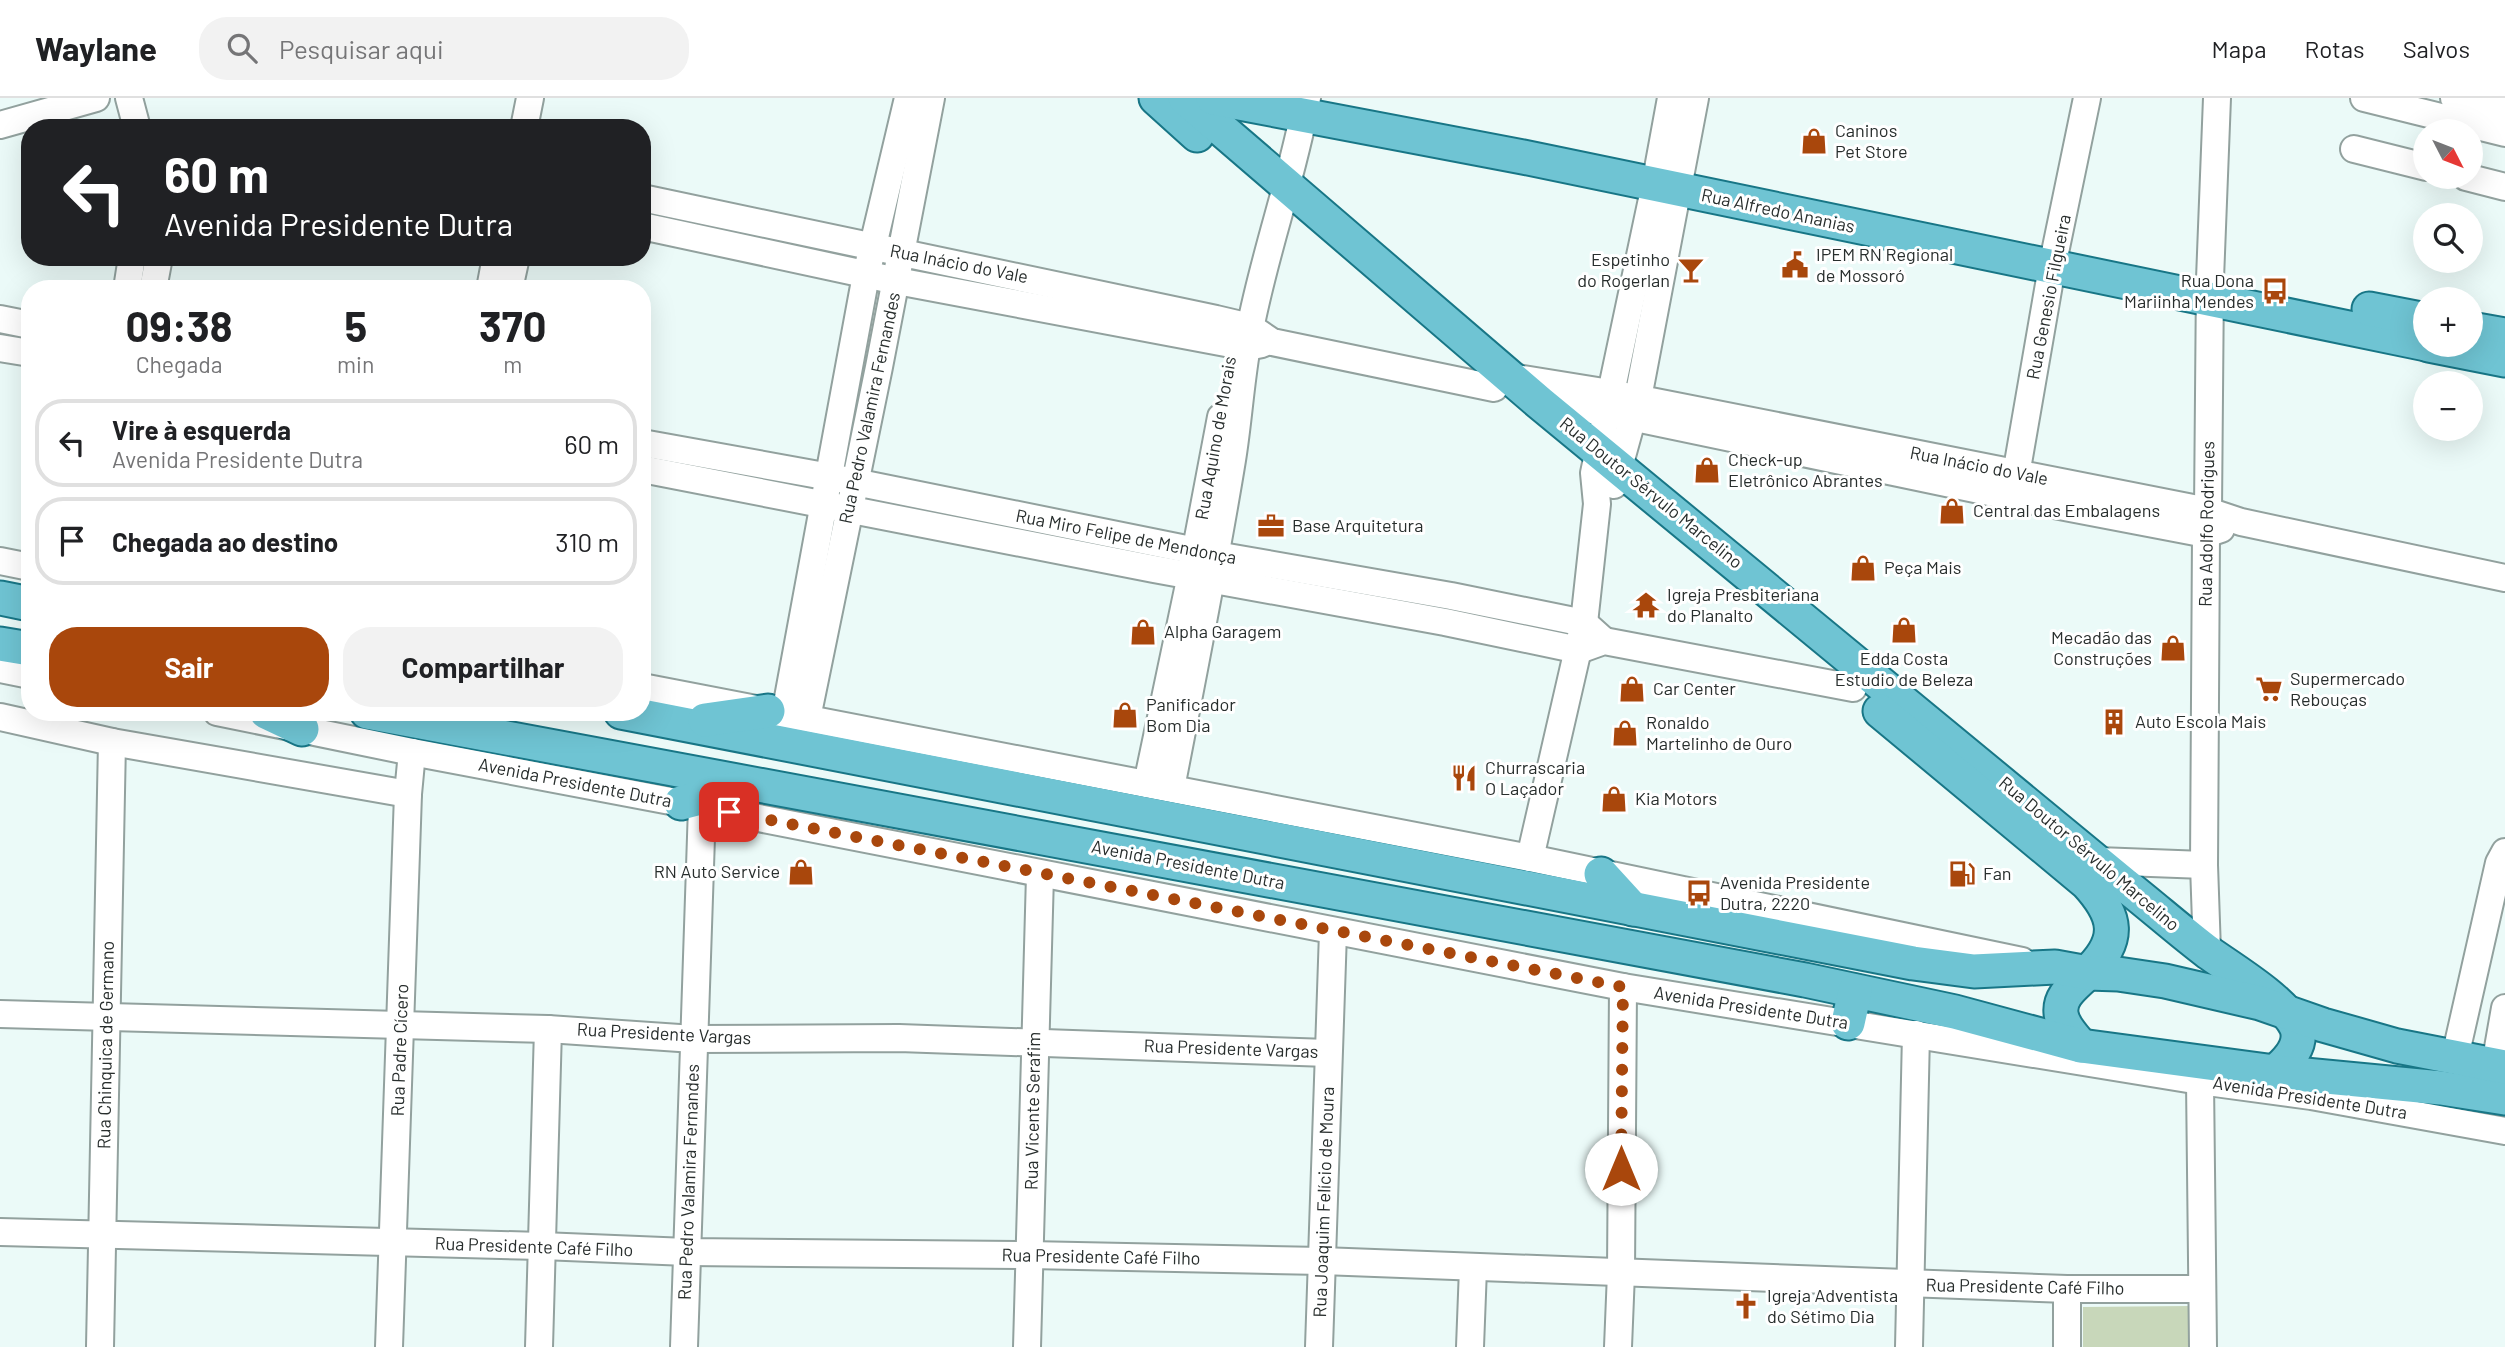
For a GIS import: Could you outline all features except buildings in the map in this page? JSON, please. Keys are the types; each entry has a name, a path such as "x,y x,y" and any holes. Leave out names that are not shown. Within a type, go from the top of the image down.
{"main road":[{"name":"Rua Doutor Sérvulo Marcelino","path":"1156,98 1502,382 1605,477 2087,883 2110,912 2110,940 2088,972 2064,996 2061,1013 2065,1025 2081,1046"},
{"name":"Rua Doutor Sérvulo Marcelino","path":"1185,98 1278,197"},
{"name":"Rua Alfredo Ananias","path":"1213,98 1303,102 2210,290 2413,341"},
{"name":"Rua Alfredo Ananias","path":"2210,290 2413,318"},
{"path":"2483,331 2505,335"},
{"name":"Rua Alfredo Ananias","path":"2483,355 2505,360"},
{"name":"Rua Doutor Sérvulo Marcelino","path":"1502,382 1541,403 1605,477 2098,861 2207,951 2268,995 2286,1013"},
{"path":"681,724 787,714"},
{"path":"651,718 1913,963 1974,971 2055,967 2177,984 2260,1003 2397,1046 2500,1066"},
{"path":"285,721 302,729"},
{"name":"Avenida Presidente Dutra","path":"416,721 1854,991 1955,1012 2081,1046 2201,1072 2275,1072 2399,1083 2505,1098"},
{"path":"691,805 754,783"},
{"path":"1601,874 1633,909"},
{"path":"1848,1023 1854,991"},
{"path":"2275,1072 2288,1061 2297,1042 2297,1028 2286,1013"}],"street":[{"path":"21,119 96,98"},
{"path":"129,98 135,119"},
{"path":"526,119 530,98"},
{"path":"541,119 543,98"},
{"name":"Rua Pedro Valamira Fernandes","path":"787,714 837,506 842,480 851,361 866,275 908,98"},
{"name":"Rua Pedro Valamira Fernandes","path":"842,480 880,367 931,98"},
{"path":"1605,477 1635,408 1668,179 1671,98"},
{"path":"1530,858 1584,622 1605,477 1608,402 1668,179 1695,98"},
{"name":"Rua Genesio Filgueira","path":"2015,485 2055,258 2087,98"},
{"name":"Rua Adolfo Rodrigues","path":"2207,951 2204,864 2207,522 2210,290 2217,98"},
{"path":"2364,98 2505,133"},
{"path":"2454,98 2505,110"},
{"name":"Rua Aquino de Morais","path":"1159,786 1223,455 1278,197 1303,102"},
{"path":"0,125 21,119"},
{"path":"2354,149 2413,164"},
{"path":"2483,181 2505,187"},
{"name":"Rua Inácio do Vale","path":"651,200 902,251 1248,337"},
{"name":"Rua Inácio do Vale","path":"651,228 897,281 1248,337 1608,402 2207,522 2241,522 2505,578"},
{"path":"0,318 21,323"},
{"path":"0,348 21,352"},
{"path":"851,361 880,367"},
{"name":"Rua Inácio do Vale","path":"1541,403 1608,402"},
{"name":"Rua Miro Felipe de Mendonça","path":"651,445 842,480 1203,565"},
{"name":"Rua Miro Felipe de Mendonça","path":"651,470 837,506 1203,565 1448,609 1584,622"},
{"path":"0,561 21,565"},
{"name":"Rua Miro Felipe de Mendonça","path":"1448,609 1579,650"},
{"path":"1584,622 1604,641"},
{"path":"1579,650 1604,641 1853,688"},
{"path":"651,689 1530,858 2055,967"},
{"path":"0,718 112,742 408,794"},
{"name":"Avenida Presidente Dutra","path":"262,721 1623,987 1916,1034 2201,1072 2311,1096 2505,1130"},
{"name":"Rua Chinquica de Germano","path":"100,1347 112,742"},
{"name":"Rua Padre Cícero","path":"389,1347 408,794 412,752"},
{"name":"Rua Pedro Valamira Fernandes","path":"684,1347 694,1039 691,805"},
{"path":"2455,1057 2499,863 2505,852"},
{"path":"2098,861 2204,864"},
{"name":"Rua Vicente Serafim","path":"1027,1347 1040,874"},
{"name":"Rua Joaquim Felício de Moura","path":"1320,1347 1333,932"},
{"path":"1618,1347 1623,987"},
{"path":"2500,1066 2505,1008"},
{"name":"Rua Presidente Vargas","path":"0,1014 548,1029 694,1039 899,1038 1328,1053"},
{"path":"539,1347 548,1029"},
{"path":"1909,1347 1916,1034"},
{"path":"2201,1072 2203,1347"},
{"name":"Rua Presidente Café Filho","path":"0,1232 687,1252 1322,1261 1909,1284 2067,1289 2202,1289"},
{"path":"1470,1347 1473,1268"},
{"path":"2067,1289 2067,1347"}],"green space":[{"path":"2189,1306 2188,1347 2083,1347 2083,1307"}],"place":[{"name":"Caninos Pet Store","path":"1814,141"},
{"name":"IPEM RN Regional de Mossoró","path":"1795,265"},
{"name":"Espetinho do Rogerlan","path":"1691,270"},
{"name":"Rua Dona Mariinha Mendes","path":"2275,291"},
{"name":"Check-up Eletrônico Abrantes","path":"1707,470"},
{"name":"Central das Embalagens","path":"1952,511"},
{"name":"Base Arquitetura","path":"1271,526"},
{"name":"Peça Mais","path":"1863,568"},
{"name":"Igreja Presbiteriana do Planalto","path":"1646,605"},
{"name":"Edda Costa Estudio de Beleza","path":"1904,630"},
{"name":"Alpha Garagem","path":"1143,632"},
{"name":"Mecadão das Construções","path":"2173,648"},
{"name":"Car Center","path":"1632,689"},
{"name":"Supermercado Rebouças","path":"2269,689"},
{"name":"Panificador Bom Dia","path":"1125,715"},
{"name":"Auto Escola Mais","path":"2114,722"},
{"name":"Ronaldo Martelinho de Ouro","path":"1625,733"},
{"name":"Churrascaria O Laçador","path":"1464,778"},
{"name":"Kia Motors","path":"1614,799"},
{"name":"RN Auto Service","path":"801,872"},
{"name":"Fan","path":"1962,874"},
{"name":"Avenida Presidente Dutra, 2220","path":"1699,893"},
{"name":"Igreja Adventista do Sétimo Dia","path":"1746,1306"}],"route":[{"path":"729,812 1623,987 1621,1169"}]}
